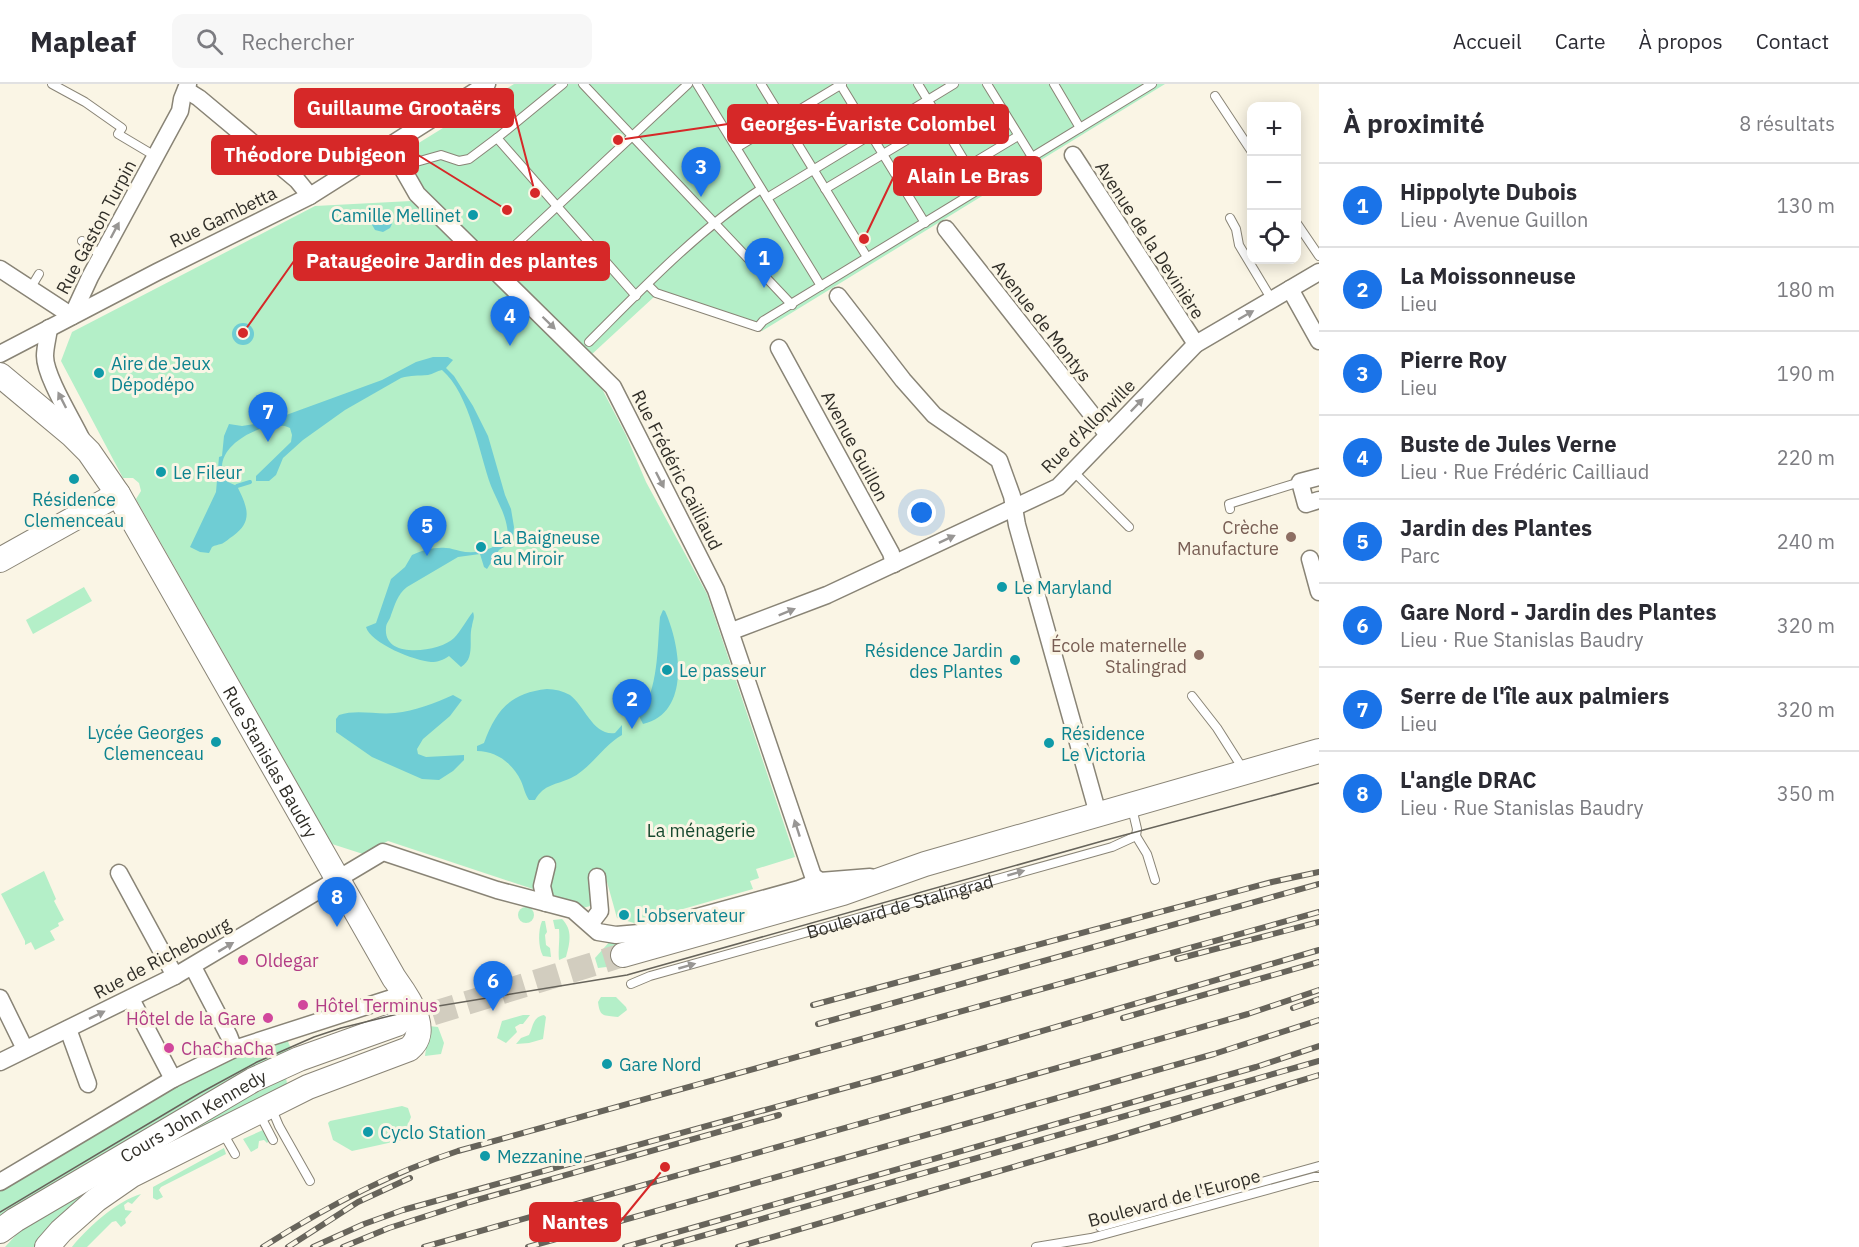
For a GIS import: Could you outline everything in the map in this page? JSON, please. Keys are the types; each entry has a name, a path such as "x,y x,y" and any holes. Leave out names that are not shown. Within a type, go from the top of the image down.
{"street":[{"name":"Rue Gambetta","path":"0,354 310,196 487,84"},
{"name":"Rue Gaston Turpin","path":"72,316 90,277 180,111 187,87"},
{"path":"187,87 297,180 310,196"},
{"name":"Rue Frédéric Cailliaud","path":"389,145 417,194 609,381 716,590 732,631 813,876 820,880"},
{"name":"Avenue de la Devinière","path":"1073,155 1196,344"},
{"name":"Avenue de Montys","path":"946,229 1108,435"},
{"path":"0,269 72,316"},
{"name":"Rue d'Allonville","path":"732,631 827,595 1058,487 1196,344 1319,272"},
{"path":"1290,289 1319,341"},
{"path":"838,296 934,416 999,460 1012,496 1098,814"},
{"path":"49,328 46,364 89,452"},
{"name":"Avenue Guillon","path":"779,348 891,553 894,564"},
{"name":"Rue Stanislas Baudry","path":"0,375 89,452 118,494 187,623 404,994 417,1019 407,1028"},
{"path":"1319,477 1300,482 1306,504 1319,500"},
{"path":"0,559 118,494"},
{"path":"1310,559 1319,592"},
{"name":"Boulevard de Stalingrad","path":"619,945 851,890 924,864 1319,751"},
{"name":"Rue de Richebourg","path":"0,1062 193,967 383,852 497,890 573,910 598,932 619,945"},
{"path":"546,903 542,886 547,865"},
{"path":"119,873 175,976"},
{"path":"590,924 600,911 597,877"},
{"name":"Boulevard de Stalingrad","path":"619,945 639,933 799,889 820,880 889,877"},
{"path":"193,967 234,1049"},
{"path":"0,1182 173,1079 234,1049 404,994"},
{"path":"0,998 25,1049"},
{"path":"131,999 173,1079"},
{"path":"47,1247 78,1216 132,1175 308,1087 409,1049 415,1044 407,1028"},
{"name":"Cours John Kennedy","path":"0,1231 253,1080 298,1059 407,1028"},
{"path":"68,1029 88,1084"}],"lane":[{"name":"Rue Gaston Turpin","path":"52,84 85,102 122,128 118,134 155,156"},
{"path":"402,166 441,155 459,161 469,159 562,84"},
{"path":"583,84 792,304"},
{"path":"507,253 688,84"},
{"path":"697,84 822,286"},
{"path":"761,84 867,257"},
{"path":"736,148 841,84 925,223"},
{"path":"918,84 981,188"},
{"path":"767,198 954,84"},
{"path":"987,84 1032,157"},
{"path":"1054,84 1080,128"},
{"path":"648,285 656,293 758,327 763,321 1147,85"},
{"path":"1215,96 1247,146"},
{"path":"825,189 940,120"},
{"path":"968,166 1018,136"},
{"path":"497,138 636,296"},
{"path":"589,342 682,251 714,223 761,189"},
{"path":"1230,218 1236,229 1239,245 1272,300"},
{"path":"1301,229 1319,256"},
{"path":"82,241 102,256"},
{"path":"30,289 39,274"},
{"path":"1073,471 1129,527"},
{"path":"1230,510 1229,504 1300,482"},
{"path":"1192,696 1217,728 1244,772"},
{"path":"1131,805 1137,836 1147,854 1155,880"},
{"name":"Boulevard de Stalingrad","path":"631,984 661,973 1112,847 1137,836"},
{"path":"264,1108 273,1140"},
{"path":"264,1108 279,1126 310,1181"},
{"path":"216,1132 227,1140 235,1154"},
{"path":"1101,1227 1319,1166"},
{"name":"Boulevard de l'Europe","path":"1036,1247 1091,1238 1319,1177"}],"green space":[{"path":"514,84 1165,84 762,331 655,296 591,355 423,189 409,149"},
{"name":"La ménagerie","path":"411,201 600,385 626,435 646,482 707,594 795,857 756,869 759,878 750,881 753,889 634,923 617,918 607,882 593,883 592,905 582,907 549,893 388,841 363,854 332,844 137,501 141,491 139,483 133,478 123,478 61,361 72,332 315,206"},
{"path":"84,587 92,601 33,634 26,620"},
{"path":"44,871 56,899 54,901 64,920 50,931 55,940 35,950 31,942 25,945 1,894"},
{"path":"523,907 529,907 534,915 532,921 523,923 518,918 518,912"},
{"path":"562,919 568,928 569,942 566,957 559,960 559,929 555,929 553,920"},
{"path":"542,921 545,921 546,945 550,948 551,957 543,956 540,948 539,934"},
{"path":"612,939 628,939 623,965 598,968 595,958"},
{"path":"601,997 616,997 627,1010 618,1017 604,1015 600,1011 598,1002"},
{"path":"530,1015 523,1024 515,1027 517,1032 506,1043 497,1038 502,1021"},
{"path":"544,1015 546,1017 543,1039 516,1044 521,1038 529,1035 535,1020"},
{"path":"429,1026 438,1027 444,1043 441,1054 425,1056"},
{"path":"286,1037 292,1051 0,1218 0,1187 203,1070"},
{"path":"286,1078 288,1089 179,1138 250,1096"},
{"name":"Cyclo Station","path":"402,1106 408,1108 411,1117 402,1140 352,1151 333,1140 328,1123 330,1121"},
{"path":"263,1130 269,1141 267,1143 264,1140 259,1141 258,1148 251,1152 243,1139"},
{"path":"224,1148 226,1154 161,1187 159,1190 163,1197 157,1200 153,1198 153,1187"},
{"path":"119,1171 37,1247 5,1247 30,1224"},
{"path":"141,1194 132,1204 128,1202 124,1205 125,1210 132,1211 125,1219 126,1223 121,1227 116,1221 112,1222 87,1247 72,1247 103,1216"}],"water":[{"path":"383,219 392,224 383,232 375,230 371,223 366,222 367,220"},
{"path":"243,323 251,326 254,334 251,342 243,345 235,342 232,334 235,326"},
{"path":"433,357 448,357 453,360 446,368 454,376 473,406 488,436 511,509 513,539 499,550 487,569 484,567 480,554 458,557 407,587 397,600 386,628 387,638 393,645 403,649 437,647 454,638 473,612 470,654 466,663 461,667 449,656 431,662 404,655 384,645 369,633 366,627 376,623 391,579 405,567 412,555 437,548 466,552 480,551 498,544 508,535 504,516 491,486 467,409 452,381 442,370 428,375 401,378 345,410 303,440 283,458 276,475 269,481 256,481 256,476 291,442 290,428 268,427 241,438 224,458 222,470 228,482 237,486 244,500 247,513 244,525 224,543 212,547 209,553 190,547 216,492 219,457 222,456 224,436 229,424 242,426 267,422 382,380 416,362"},
{"path":"663,610 675,641 678,676 669,706 659,717 643,724 639,716 646,705 654,681 660,617"},
{"path":"547,689 559,690 570,695 595,725 607,733 615,733 622,725 622,735 578,774 546,788 535,800 529,800 518,775 509,764 491,753 477,751 477,746 484,743 499,712 506,705 523,694"},
{"path":"453,695 462,700 450,716 423,739 417,749 418,754 426,757 464,755 464,760 453,771 439,780 422,779 372,757 336,732 336,719 339,715 353,712 402,712"}],"waterway":[{"path":"237,486 250,482"}],"tunnel":[{"path":"398,1024 623,955"}],"tram line":[{"path":"0,1212 200,1093 257,1062 341,1028 414,1010 627,975 1106,840 1319,783"}],"railway":[{"path":"813,1005 1272,882 1319,872"},
{"path":"818,1024 1319,884"},
{"path":"263,1247 357,1193 407,1170 458,1151 1319,912"},
{"path":"1177,959 1319,922"},
{"path":"313,1247 364,1224 403,1210 895,1074 1319,950"},
{"path":"1123,1018 1319,962"},
{"path":"424,1247 1248,1014 1319,990"},
{"path":"1293,1008 1319,999"},
{"path":"528,1247 1214,1054 1319,1020"},
{"path":"625,1247 1256,1067 1319,1046"},
{"path":"663,1247 1319,1061"},
{"path":"738,1247 1116,1137 1319,1075"},
{"path":"343,1247 389,1228 470,1202 779,1115"},
{"path":"288,1247 358,1202 410,1178"}],"place":[{"name":"Georges-Évariste Colombel","path":"618,140"},
{"name":"Guillaume Grootaërs","path":"535,193"},
{"name":"Pierre Roy","path":"701,197"},
{"name":"Théodore Dubigeon","path":"507,210"},
{"name":"Camille Mellinet","path":"473,215"},
{"name":"Alain Le Bras","path":"864,239"},
{"name":"Hippolyte Dubois","path":"764,288"},
{"name":"Pataugeoire Jardin des plantes","path":"243,333"},
{"name":"Buste de Jules Verne","path":"510,346"},
{"name":"Aire de Jeux Dépodépo","path":"99,373"},
{"name":"Serre de l'île aux palmiers","path":"268,442"},
{"name":"Le Fileur","path":"161,472"},
{"name":"Résidence Clemenceau","path":"74,479"},
{"name":"Crèche Manufacture","path":"1291,537"},
{"name":"La Baigneuse au Miroir","path":"481,547"},
{"name":"Jardin des Plantes","path":"427,556"},
{"name":"Le Maryland","path":"1002,587"},
{"name":"École maternelle Stalingrad","path":"1199,655"},
{"name":"Résidence Jardin des Plantes","path":"1015,660"},
{"name":"Le passeur","path":"667,670"},
{"name":"La Moissonneuse","path":"632,729"},
{"name":"Lycée Georges Clemenceau","path":"216,742"},
{"name":"Résidence Le Victoria","path":"1049,743"},
{"name":"L'observateur","path":"624,915"},
{"name":"L'angle DRAC","path":"337,927"},
{"name":"Oldegar","path":"243,960"},
{"name":"Hôtel Terminus","path":"303,1005"},
{"name":"Gare Nord - Jardin des Plantes","path":"493,1011"},
{"name":"Hôtel de la Gare","path":"268,1018"},
{"name":"ChaChaCha","path":"169,1048"},
{"name":"Gare Nord","path":"607,1064"},
{"name":"Cyclo Station","path":"368,1132"},
{"name":"Mezzanine","path":"485,1156"},
{"name":"Nantes","path":"665,1167"}]}
